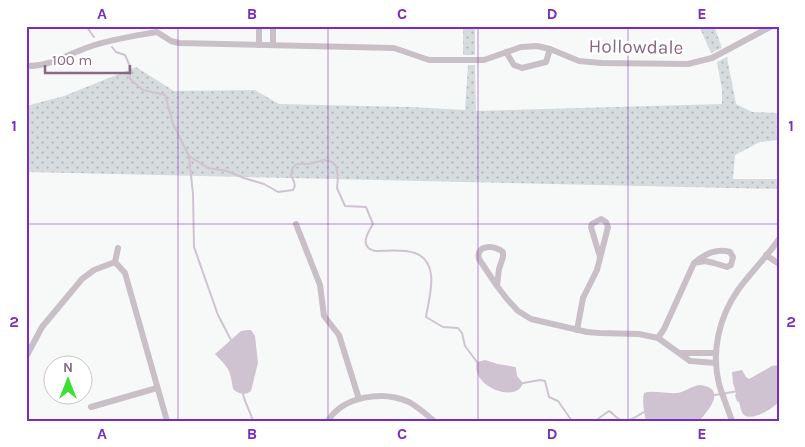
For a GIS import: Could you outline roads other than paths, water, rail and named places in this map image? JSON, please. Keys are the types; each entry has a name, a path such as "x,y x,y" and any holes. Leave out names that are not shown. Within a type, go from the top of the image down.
{"street":[{"path":"259,26 259,45"},
{"path":"273,26 273,46"},
{"name":"Hollowdale","path":"26,66 45,65 110,40 157,32 179,44 394,48 429,60 484,60 521,47 537,46 550,49 579,61 601,64 688,64 712,58 762,29 772,26"},
{"path":"506,52 514,65 522,68 546,62 550,49"},
{"path":"577,330 584,298 597,270 608,227 606,222 601,219 596,220 591,227 600,257"},
{"path":"296,224 320,285 324,316 339,335 359,399"},
{"path":"732,421 719,384 716,363 720,326 724,314 738,290 779,239"},
{"path":"115,262 118,248"},
{"path":"497,286 503,252 497,248 483,248 479,251 479,259 497,286 518,311 531,319 577,330 599,333 639,334 658,338 690,361 716,363"},
{"path":"658,338 664,329 694,263 702,256 714,251 728,251 733,257 731,265 727,267 705,261 694,263"},
{"path":"766,255 779,264"},
{"path":"26,357 45,322 82,279 94,270 115,262"},
{"path":"115,262 125,273 167,421"},
{"path":"679,353 716,353"},
{"path":"92,407 157,388"},
{"path":"328,421 339,408 352,401 386,397 409,403 426,413 434,421"},
{"path":"420,421 426,413"}],"waterway":[{"path":"86,26 94,37"},
{"path":"112,47 116,52 125,55 129,64 130,79 143,90 165,95 173,124 189,156 193,194 194,247 218,315 231,340"},
{"path":"189,156 208,168 227,171 264,184 278,192 293,190 295,184 291,175 293,167 297,164 309,164 324,160 332,162 336,166 337,188 345,206 366,207 373,224 366,240 367,246 375,251 410,252 423,258 431,272 431,291 426,317 443,327 458,328 462,333 465,346 477,362"},
{"path":"523,383 545,381 549,397 558,401 572,421"},
{"path":"715,395 738,391"},
{"path":"243,394 253,421"},
{"path":"595,421 609,411 625,421 644,412"}]}
